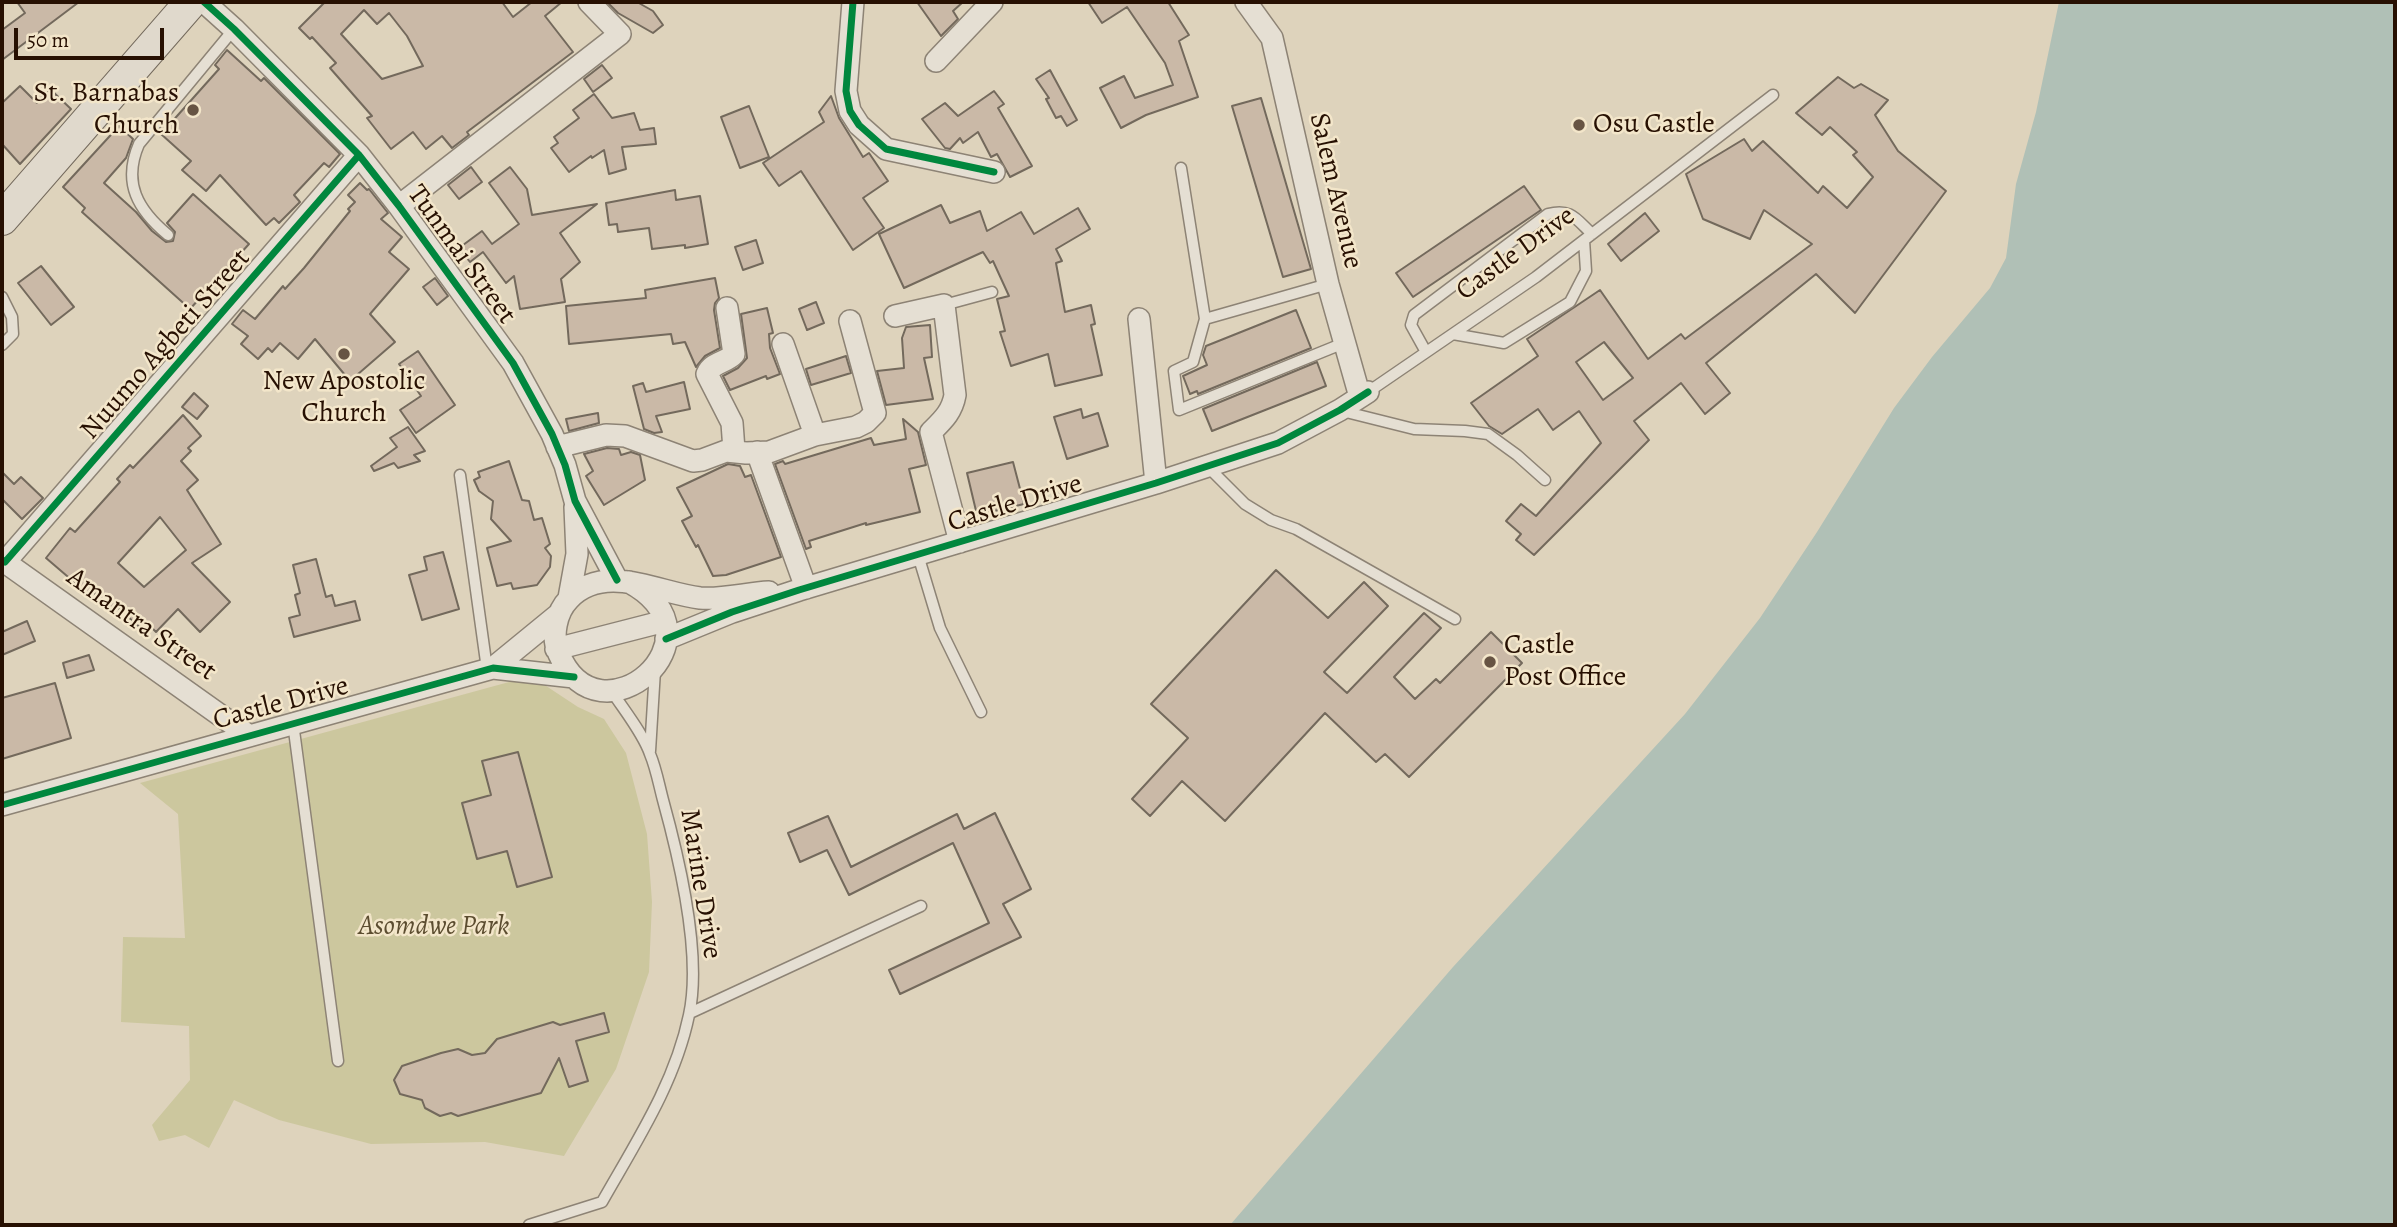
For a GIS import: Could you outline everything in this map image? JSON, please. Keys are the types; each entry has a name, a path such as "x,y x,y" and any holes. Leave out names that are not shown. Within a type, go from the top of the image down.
{"main road":[{"path":"2,219 191,2"}],"street":[{"name":"Tunmai Street","path":"204,2 359,155 513,363 557,447 575,501 623,581"},
{"path":"399,206 620,34 589,2"},
{"path":"853,2 846,91 850,111 859,125 886,149 993,172"},
{"path":"936,61 992,2"},
{"name":"Salem Avenue","path":"1246,2 1272,38 1328,284 1344,343 1364,394"},
{"name":"Nuumo Agbeti Street","path":"3,561 359,155"},
{"path":"895,316 944,305 953,406 931,432 960,542"},
{"path":"727,308 734,354 713,366 707,374 732,423 734,450"},
{"path":"1139,319 1156,483"},
{"path":"557,447 606,435 625,436 693,460 702,460 734,450 746,453 769,452 815,435 856,427 875,413 850,321"},
{"path":"783,344 815,435"},
{"name":"Castle Drive","path":"556,649 666,630 732,612 1208,467 1278,443 1364,394"},
{"path":"757,452 802,589"},
{"name":"Tunmai Street","path":"556,649 555,631 577,554 575,501"},
{"name":"Amantra Street","path":"3,561 248,735"},
{"path":"611,690 628,688 643,680 655,668 663,654 666,630 657,604 645,591 623,581"},
{"name":"Castle Drive","path":"490,668 591,583 623,581 702,598 802,589"},
{"path":"556,649 563,664 574,677"},
{"name":"Castle Drive","path":"2,805 490,668 574,677 591,687 611,690"}],"lane":[{"path":"168,235 151,221 139,206 132,174 134,157 139,144 234,29"},
{"name":"Castle Drive","path":"1364,394 1588,237 1773,95"},
{"path":"1181,168 1205,319 1193,362 1174,371 1178,410 1344,343"},
{"path":"1426,352 1411,325 1414,315 1548,214 1562,210 1571,214 1588,237 1586,271 1570,302 1504,343 1453,334"},
{"path":"1205,319 1328,284"},
{"path":"944,305 992,292"},
{"path":"2,297 12,317 13,334 2,345"},
{"path":"1340,410 1413,429 1488,434 1545,480"},
{"path":"1208,467 1245,504 1455,619"},
{"path":"460,475 490,668"},
{"path":"918,555 940,628 981,712"},
{"name":"Marine Drive","path":"650,751 655,668"},
{"name":"Marine Drive","path":"529,1225 601,1202 662,1097 678,1057 690,1013 692,966 686,903 671,828 650,751 611,690"},
{"path":"293,723 338,1060"},
{"path":"690,1013 921,906"}],"green space":[{"name":"Asomdwe Park","path":"531,676 578,707 604,719 626,753 647,834 652,902 649,972 616,1069 564,1156 485,1142 371,1144 279,1120 234,1100 209,1148 185,1135 159,1141 152,1125 190,1080 189,1026 121,1022 123,937 185,938 178,814 140,783"}],"shaded area":[{"path":"2059,2 2395,2 2395,1225 1230,1225 1453,967 1685,714 1760,618 1894,408 1932,357 1990,288 2006,258 2016,184 2036,112"}],"building":[{"path":"17,2 79,2 2,60 2,30 25,13"},
{"path":"325,2 502,2 513,17 532,2 562,2 545,16 573,52 467,132 469,135 452,148 442,136 426,149 413,132 391,149 367,118 372,116 330,68 336,63 312,37 310,39 299,28","holes":["364,10 377,24 389,13 407,36 423,66 382,79 341,34"]},
{"path":"607,2 637,2 653,11 663,25 653,33 618,13"},
{"path":"917,2 963,2 953,11 958,19 941,36"},
{"path":"1088,2 1168,2 1189,35 1179,41 1198,97 1146,115 1121,128 1100,88 1124,76 1135,98 1173,85 1165,63 1127,7 1102,23"},
{"path":"227,50 261,81 264,78 340,154 329,167 324,163 294,195 300,202 279,223 274,218 266,225 220,175 206,191 182,170 191,161 161,134 219,69 215,65"},
{"path":"602,65 612,78 593,92 584,79"},
{"path":"1050,70 1077,120 1067,126 1061,116 1056,118 1046,99 1049,98 1036,79"},
{"path":"1838,77 1854,88 1861,84 1888,100 1875,115 1898,151 1946,191 1855,313 1816,274 1706,363 1730,393 1705,414 1681,383 1634,421 1649,440 1534,555 1516,540 1521,534 1506,521 1521,504 1536,516 1601,443 1579,411 1553,430 1538,409 1502,434 1489,426 1471,403 1538,356 1527,339 1600,290 1648,359 1681,334 1685,339 1812,244 1764,210 1750,239 1703,219 1686,174 1744,139 1752,151 1763,141 1818,193 1823,186 1847,208 1873,177 1853,155 1857,152 1830,127 1822,135 1796,113","holes":["1604,342 1633,378 1603,400 1576,362"]},
{"path":"20,86 37,103 50,89 71,109 20,164 2,144 2,103"},
{"path":"994,91 1004,104 998,108 1032,166 1010,177 997,154 991,157 978,132 963,143 960,138 950,149 945,148 922,119 945,103 958,116"},
{"path":"594,94 612,118 634,113 640,130 654,128 656,144 622,147 626,169 609,174 604,150 569,172 551,148 558,143 554,137 579,118 573,110"},
{"path":"831,96 839,118 863,157 869,153 888,181 863,198 884,228 853,250 801,171 779,186 763,163 824,122 819,112"},
{"path":"1261,98 1311,269 1283,277 1232,106"},
{"path":"749,106 769,157 740,168 721,117"},
{"path":"119,126 133,139 126,158 104,183 136,212 152,231 166,242 173,241 175,232 167,223 193,194 249,244 190,309 82,212 85,208 63,187"},
{"path":"471,167 482,182 459,199 448,185"},
{"path":"510,167 527,189 532,215 597,204 560,233 580,262 561,279 565,302 520,309 514,276 506,283 483,252 470,262 459,248 482,231 492,244 519,224 489,183"},
{"path":"360,183 369,189 388,213 381,219 402,237 389,252 409,269 370,314 395,342 350,381 315,339 298,359 280,343 272,352 268,348 258,359 241,344 248,336 232,324 243,310 255,319 283,286 285,289 350,211 348,209 355,202 348,195"},
{"path":"1524,186 1541,210 1413,297 1396,273"},
{"path":"675,190 676,200 700,196 708,244 652,249 649,228 618,232 617,224 609,225 606,203"},
{"path":"941,205 950,223 980,211 987,231 1021,212 1034,234 1078,208 1090,229 1056,249 1062,261 1056,263 1065,312 1091,305 1095,324 1091,325 1102,375 1055,386 1048,354 1011,366 1000,332 1005,331 997,299 1009,296 993,261 990,263 983,252 904,288 879,234"},
{"path":"1645,213 1659,231 1621,261 1608,244"},
{"path":"756,240 763,263 743,270 735,247"},
{"path":"41,266 74,307 51,325 18,283"},
{"path":"435,278 448,296 437,305 423,287"},
{"path":"715,278 719,298 714,310 720,348 705,356 696,367 685,342 673,344 671,334 569,344 566,306 646,298 645,290"},
{"path":"816,302 824,323 807,330 799,309"},
{"path":"767,308 773,333 769,334 770,348 780,374 767,379 766,376 730,390 723,376 738,368 747,358 741,314"},
{"path":"1296,310 1311,348 1198,394 1197,391 1190,394 1183,376 1207,365 1203,355 1206,346"},
{"path":"930,325 932,357 924,358 933,399 886,405 877,371 904,368 902,338 906,327"},
{"path":"418,351 455,405 416,433 400,410 421,396 399,364"},
{"path":"846,356 851,373 811,385 806,369"},
{"path":"1317,362 1326,386 1212,431 1203,409"},
{"path":"684,382 690,409 656,416 662,432 654,433 644,429 633,386 643,383 646,392"},
{"path":"194,393 208,406 197,419 182,407"},
{"path":"1081,409 1083,418 1098,413 1108,446 1067,459 1054,417"},
{"path":"598,413 599,423 569,431 566,419"},
{"path":"183,415 201,436 188,448 191,451 181,461 198,480 187,490 221,544 192,563 230,602 200,632 178,609 156,632 151,627 146,633 116,606 112,610 92,591 88,596 72,584 74,582 46,558 70,528 75,532 120,482 117,479 130,465 133,468","holes":["160,517 186,550 144,587 118,563"]},
{"path":"903,419 918,432 926,465 909,469 920,512 866,523 809,541 811,547 806,549 775,464 783,461 785,464 871,438 874,445 906,439"},
{"path":"408,427 425,451 414,455 420,461 398,468 394,463 374,471 371,466 397,447 390,438"},
{"path":"607,448 619,449 621,455 631,452 640,455 645,480 604,505 586,476 593,471 584,454"},
{"path":"509,461 522,500 529,501 534,520 542,518 550,544 545,548 551,556 550,567 537,585 513,589 511,583 497,586 487,548 511,541 491,519 493,501 479,491 474,480 480,477 478,472"},
{"path":"1013,462 1024,504 977,515 967,473"},
{"path":"728,464 740,466 745,477 751,475 781,557 726,575 713,576 698,545 696,547 682,521 692,516 677,488"},
{"path":"2,472 14,484 21,477 43,498 22,519 2,499"},
{"path":"443,552 459,609 422,620 409,575 427,570 424,557"},
{"path":"316,559 326,597 332,595 335,606 355,601 360,620 294,637 289,618 300,615 295,595 300,593 293,565"},
{"path":"1276,570 1328,618 1364,582 1388,606 1324,672 1347,693 1424,613 1441,628 1394,677 1415,699 1436,679 1440,683 1491,632 1522,663 1409,777 1385,754 1376,762 1325,713 1225,821 1182,781 1150,816 1132,799 1188,738 1151,704"},
{"path":"27,621 35,641 2,655 2,632"},
{"path":"89,655 94,670 67,678 63,663"},
{"path":"55,683 71,738 2,759 2,698"},
{"path":"518,752 552,877 517,887 507,851 477,859 462,803 491,795 482,761"},
{"path":"995,813 1031,889 1003,904 1021,937 900,994 889,970 989,923 953,843 849,895 827,850 800,862 788,833 828,816 851,867 957,814 964,829"},
{"path":"604,1013 609,1032 576,1041 588,1081 569,1087 559,1058 541,1093 458,1116 451,1113 440,1116 425,1108 422,1100 400,1094 394,1080 402,1066 441,1053 458,1049 472,1055 485,1053 497,1039 553,1022 560,1025"}],"cycle path":[{"path":"204,2 359,155 513,363 552,434 565,465 575,501 617,580"},
{"path":"853,2 846,91 850,111 859,125 886,149 994,172"},
{"path":"2,560 5,562 359,155"},
{"path":"666,639 732,612 799,590 1156,483 1278,443 1368,392"},
{"path":"2,805 493,668 574,677"}],"place":[{"name":"St. Barnabas Church","path":"193,110"},
{"name":"Osu Castle","path":"1579,125"},
{"name":"New Apostolic Church","path":"344,354"},
{"name":"Castle Post Office","path":"1490,662"}]}
